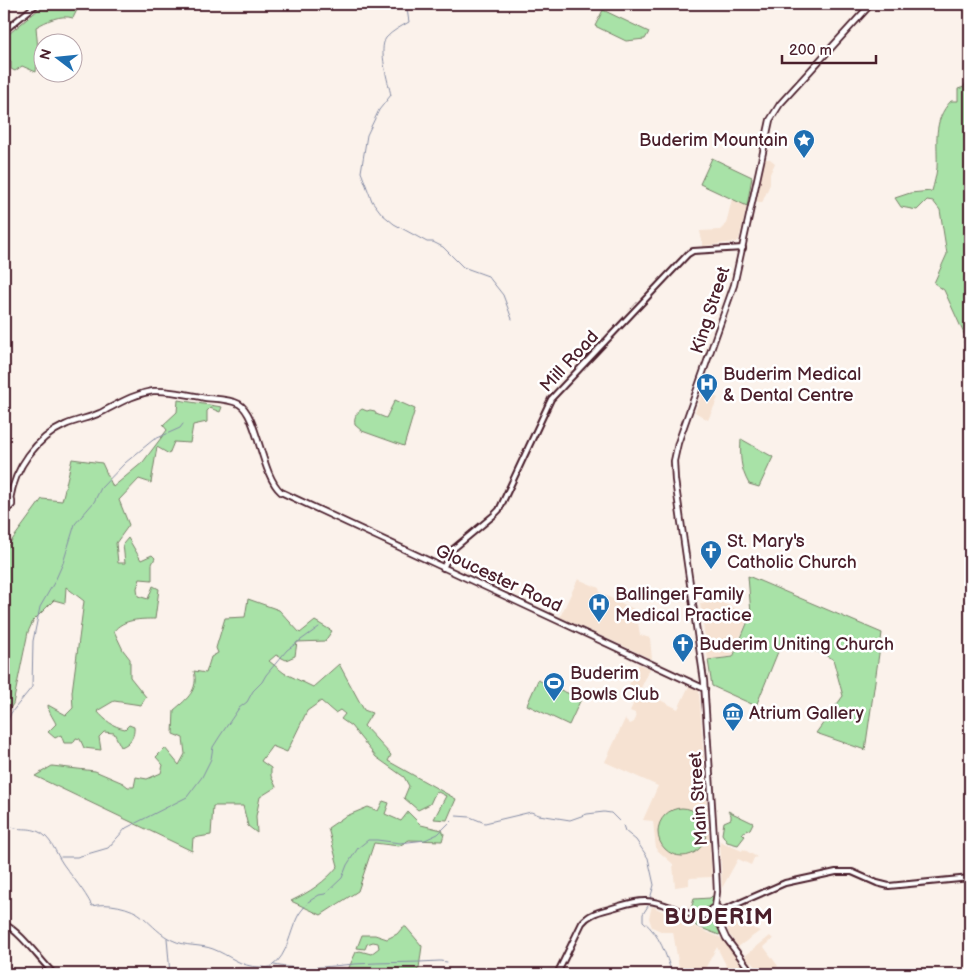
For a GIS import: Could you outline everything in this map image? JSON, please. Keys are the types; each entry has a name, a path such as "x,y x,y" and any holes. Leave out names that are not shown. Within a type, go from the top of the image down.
{"main road":[{"name":"King Street","path":"705,689 701,647 675,480 674,461 678,443 734,285 766,133 774,110 871,4"},
{"name":"Gloucester Road","path":"6,510 12,504 10,499 23,464 31,452 46,437 59,428 99,413 131,396 151,392 171,391 238,403 247,413 270,477 281,492 705,689"},
{"name":"Main Street","path":"705,689 717,878 715,907"},
{"path":"715,907 722,911 721,917 718,920 712,919 710,915 710,910 715,907"},
{"path":"718,920 726,938 753,974"}],"street":[{"path":"4,31 37,4"},
{"name":"Mill Road","path":"443,568 452,550 499,510 551,399 688,254 693,251 743,248"},
{"path":"722,911 785,883 836,872 852,872 889,886 970,878"},
{"path":"557,974 579,927 585,918 594,913 647,901 664,905 692,916 710,915"},
{"path":"4,924 19,934 40,961 54,974"}],"shaded area":[{"path":"764,159 770,159 775,163 770,174 770,184 762,203 758,202 757,199"},
{"path":"732,199 747,206 739,240 703,246 700,231 720,230 726,224"},
{"name":"Buderim Medical & Dental Centre","path":"703,391 718,398 708,420 695,412"},
{"path":"578,579 599,588 600,593 636,610 640,635 650,638 652,659 560,617"},
{"path":"720,602 750,614 732,656 708,660 700,603"},
{"path":"639,664 650,669 640,690 629,685"},
{"path":"689,686 699,690 712,877 689,878 689,885 675,887 673,864 656,849 653,821 643,820 658,786 605,762 625,719 630,724 636,718 635,713 630,711 640,690 678,709"},
{"path":"720,841 742,851 743,849 757,857 754,858 751,865 738,859 722,888"},
{"path":"652,906 721,938 749,974 728,974 717,947 702,974 680,974 673,932 663,932 652,927 649,918"},
{"path":"744,908 751,924 750,927 760,931 738,947 728,932 728,919 731,914"},
{"path":"770,936 773,939 764,947 778,966 767,974 762,974 745,956"}],"green space":[{"path":"45,4 49,8 70,4 78,8 73,18 63,17 49,20 36,27 36,32 32,32 32,70 22,66 15,71 11,69 11,61 4,58 4,38"},
{"path":"603,10 649,32 645,39 626,41 595,26"},
{"path":"970,72 970,344 964,343 965,336 944,290 934,283 947,254 940,210 933,201 927,200 917,210 901,207 895,198 910,193 932,191 937,168 938,124 951,101 958,101 958,89 964,87"},
{"path":"712,158 752,177 747,206 700,184"},
{"path":"178,400 222,407 220,412 210,408 207,411 207,422 193,425 190,443 174,442 169,454 157,447 151,483 139,479 119,500 129,525 116,543 118,563 125,563 123,544 128,538 141,560 152,555 155,558 152,564 152,580 140,579 137,588 138,596 148,599 153,586 159,589 155,619 127,622 114,631 123,650 130,659 130,677 146,697 141,705 114,701 97,711 113,725 125,729 129,725 134,727 134,734 127,744 121,747 114,733 104,732 99,737 101,750 84,748 80,739 76,738 73,743 64,743 61,735 55,738 48,732 56,724 48,705 66,715 73,708 72,692 84,601 66,587 65,603 54,600 33,621 28,632 13,704 4,718 4,551 42,499 62,501 72,459 102,463 113,487 143,462 167,430 163,425 177,412"},
{"path":"395,400 415,409 404,446 362,431 355,425 356,416 362,409 375,411 376,414 386,418"},
{"path":"741,439 773,457 759,487 749,484 744,473"},
{"path":"748,576 882,633 865,750 816,733 843,696 833,659 784,637 756,706 712,686 708,660 733,657 751,614"},
{"path":"248,599 279,610 300,633 315,621 332,631 325,641 297,642 295,656 286,660 276,655 269,661 284,673 313,687 339,664 364,710 372,713 364,726 391,755 388,761 456,799 447,820 434,819 446,796 436,791 430,804 418,810 404,798 409,786 404,777 376,757 351,726 341,719 345,714 340,710 335,713 321,701 307,711 287,752 272,746 261,761 271,768 271,776 276,787 260,797 256,816 257,833 248,826 243,806 213,806 211,835 193,838 192,851 35,776 52,766 95,771 128,787 134,787 136,777 147,779 161,773 163,765 156,757 165,748 179,765 185,754 183,738 173,734 174,710 191,694 195,684 194,671 206,673 211,657 218,653 216,648 225,618 245,617"},
{"name":"Buderim Bowls Club","path":"538,680 581,699 569,725 527,705"},
{"path":"383,801 389,803 385,814 401,821 408,812 421,825 442,830 444,834 442,841 409,840 399,846 374,843 358,891 321,915 291,901 317,886 338,866 328,828 344,817 368,807 378,811"},
{"path":"677,808 687,808 699,815 706,827 706,837 699,849 687,856 677,856 669,852 662,845 658,837 658,827 662,819 669,812"},
{"path":"728,811 753,823 750,829 742,833 745,836 738,845 727,842 722,834 724,822 731,819"},
{"path":"712,896 715,897 707,912 697,914 690,912 694,899 710,898"},
{"path":"697,918 714,923 721,932 719,935 696,926 694,920"},
{"path":"403,927 406,927 422,946 419,968 414,974 346,974 356,952 360,951 371,954 379,948 378,943 373,942 367,944 365,949 357,948 362,935 375,935 387,939 397,934"}],"waterway":[{"path":"403,4 407,9 409,22 386,38 383,50 384,66 391,95 379,110 367,135 361,172 372,201 382,214 394,224 427,242 433,242 443,247 463,267 488,276 503,295 512,319"},
{"path":"4,730 11,713 32,687 33,641 40,607 63,563 75,524 94,502 101,488 125,463 153,440 180,428 183,424"},
{"path":"61,857 77,857 108,848 126,828 187,797 202,777 211,759 213,747 239,708 247,702 253,691 287,650 319,627"},
{"path":"308,902 319,895 325,894 342,878 347,865 358,848 368,840 400,843 425,840 438,834 456,816 470,817 485,823 531,812 570,820 587,814 611,813 623,825 625,831 636,840 648,858 654,885 650,899"},
{"path":"4,822 13,827 42,833 53,846 92,906 111,905 126,908 138,913 160,933 172,940 182,944 203,946 219,951 246,965 268,967 278,961 285,950 298,916 306,905"},
{"path":"648,906 643,914 643,921 658,939 665,952 672,974"},
{"path":"167,938 170,974"},
{"path":"274,965 304,968 366,963 447,962"}],"place":[{"name":"Buderim Mountain","path":"804,159"},
{"name":"Buderim Medical & Dental Centre","path":"707,403"},
{"name":"St. Mary's Catholic Church","path":"711,570"},
{"name":"Ballinger Family Medical Practice","path":"599,623"},
{"name":"Buderim Uniting Church","path":"683,663"},
{"name":"Buderim Bowls Club","path":"554,702"},
{"name":"Atrium Gallery","path":"733,732"}],"district":[{"name":"BUDERIM","path":"719,916"}]}
